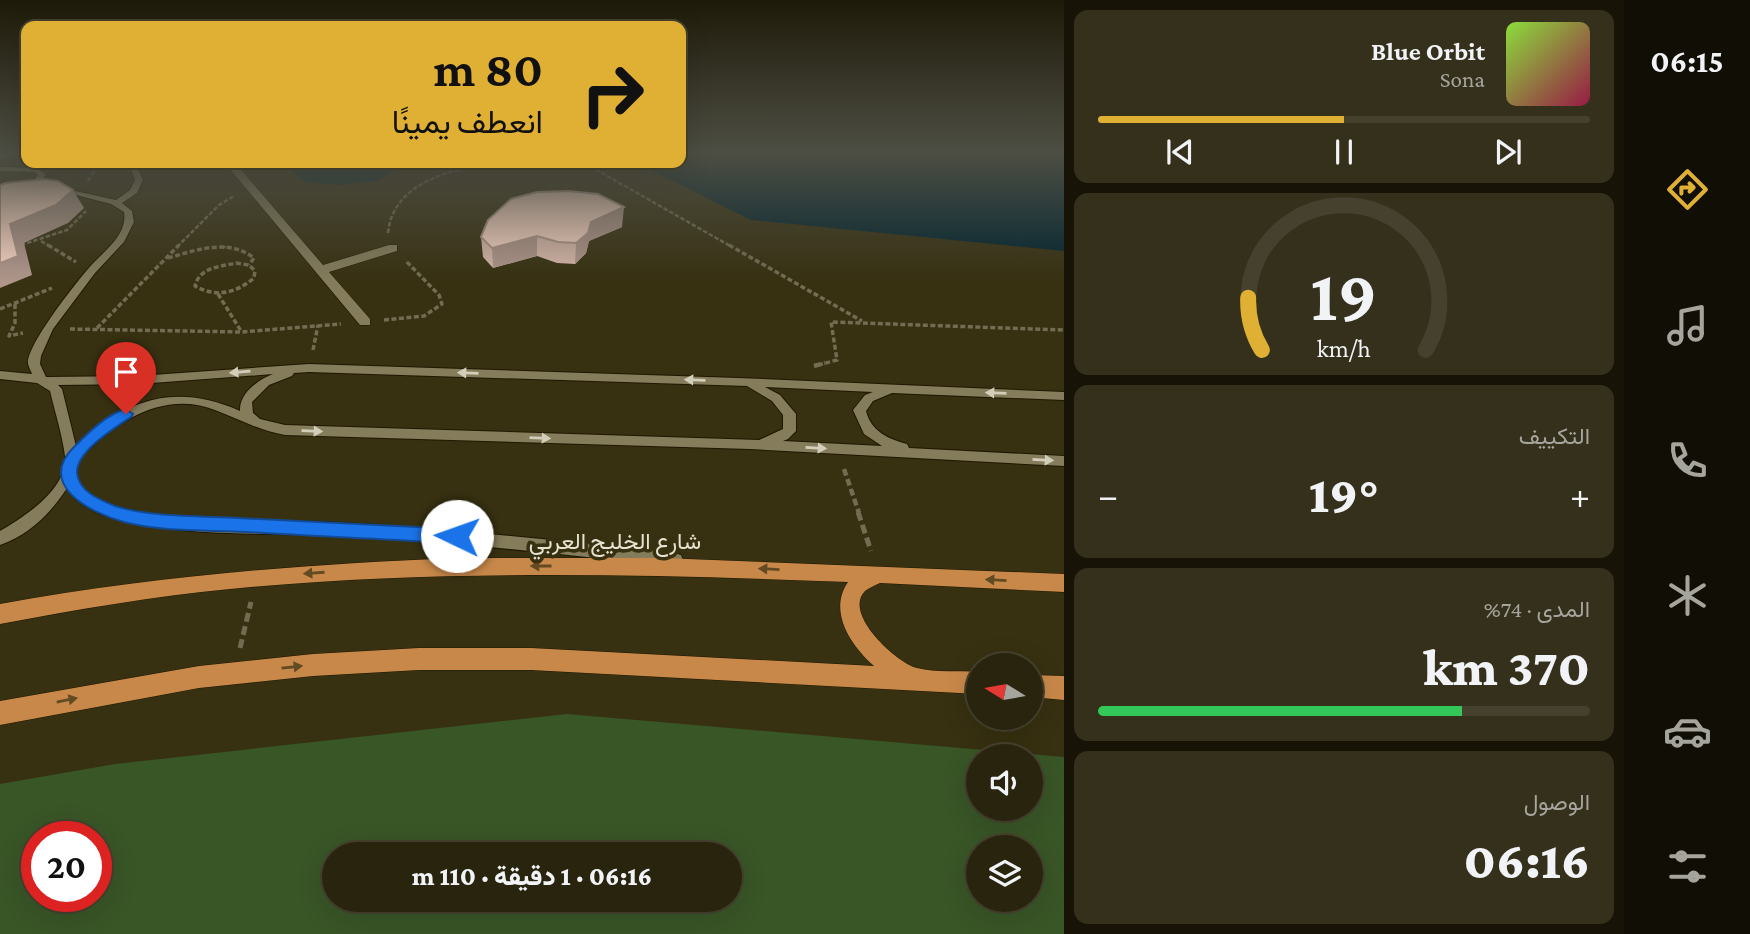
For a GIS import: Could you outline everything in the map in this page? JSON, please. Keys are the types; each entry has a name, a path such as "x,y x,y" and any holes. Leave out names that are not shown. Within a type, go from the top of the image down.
{"main road":[{"name":"شارع الخليج العربي","path":"0,614 152,589 257,577 458,566 739,568 1064,583"},
{"path":"879,575 859,584 853,592 850,602 854,626 861,639 877,657 914,678"},
{"path":"0,713 199,677 313,665 447,659 531,659 966,681"},
{"path":"1043,687 1064,688"}],"street":[{"path":"258,196 365,322"},
{"path":"321,270 393,248"}],"lane":[{"path":"83,196 117,203 128,211 130,222 119,242 91,271 48,329 34,364 44,380 56,389 60,398 71,466 71,483 85,499 128,516 192,523 457,536 739,568"},
{"path":"117,203 128,196"},
{"path":"260,425 249,418 245,411 246,401 254,391 273,378 309,368"},
{"path":"0,376 44,380 138,380 309,368 1064,396"},
{"path":"738,382 762,389 776,398 787,410 791,420 789,431 783,436 750,444"},
{"path":"897,389 876,395 864,402 859,410 861,420 873,435 886,443 931,454"},
{"path":"0,538 35,518 52,500 71,466 115,420 133,410 157,402 187,400 209,403 260,425 285,430 750,444 1064,461"}],"path":[{"path":"97,328 219,205 234,196"},
{"path":"15,304 15,323 9,336 48,329 97,328 242,332 430,314 442,304 439,295 393,248 389,240 387,222 404,196"},
{"path":"642,196 862,321"},
{"path":"19,246 74,225 84,216 88,208 86,202"},
{"path":"40,240 91,271"},
{"path":"165,259 219,247 238,248 248,251 254,258 249,265"},
{"path":"236,263 249,265 255,271 254,278 239,288 218,294 203,292 195,286 197,278 206,270 236,263"},
{"path":"0,309 91,271"},
{"path":"218,294 242,332"},
{"path":"799,385 816,363 837,360 831,322 1064,330"},
{"path":"837,449 879,575"},
{"path":"233,674 257,577"}],"green space":[{"path":"567,714 966,749 966,821 1043,821 1043,755 1064,757 1064,934 0,934 0,784 115,764"}],"water":[{"path":"702,196 1064,196 1064,251 751,220"}],"building":[{"path":"0,196 67,196 56,205 10,224 18,256 0,263"},
{"path":"524,196 601,196 624,207 591,222 588,233 576,243 558,242 537,236 492,248 481,237 488,220 511,199"}],"route":[{"path":"126,414 96,434 72,458 69,474 76,492 95,505 111,511 128,516 192,523 321,527 457,536"}]}
